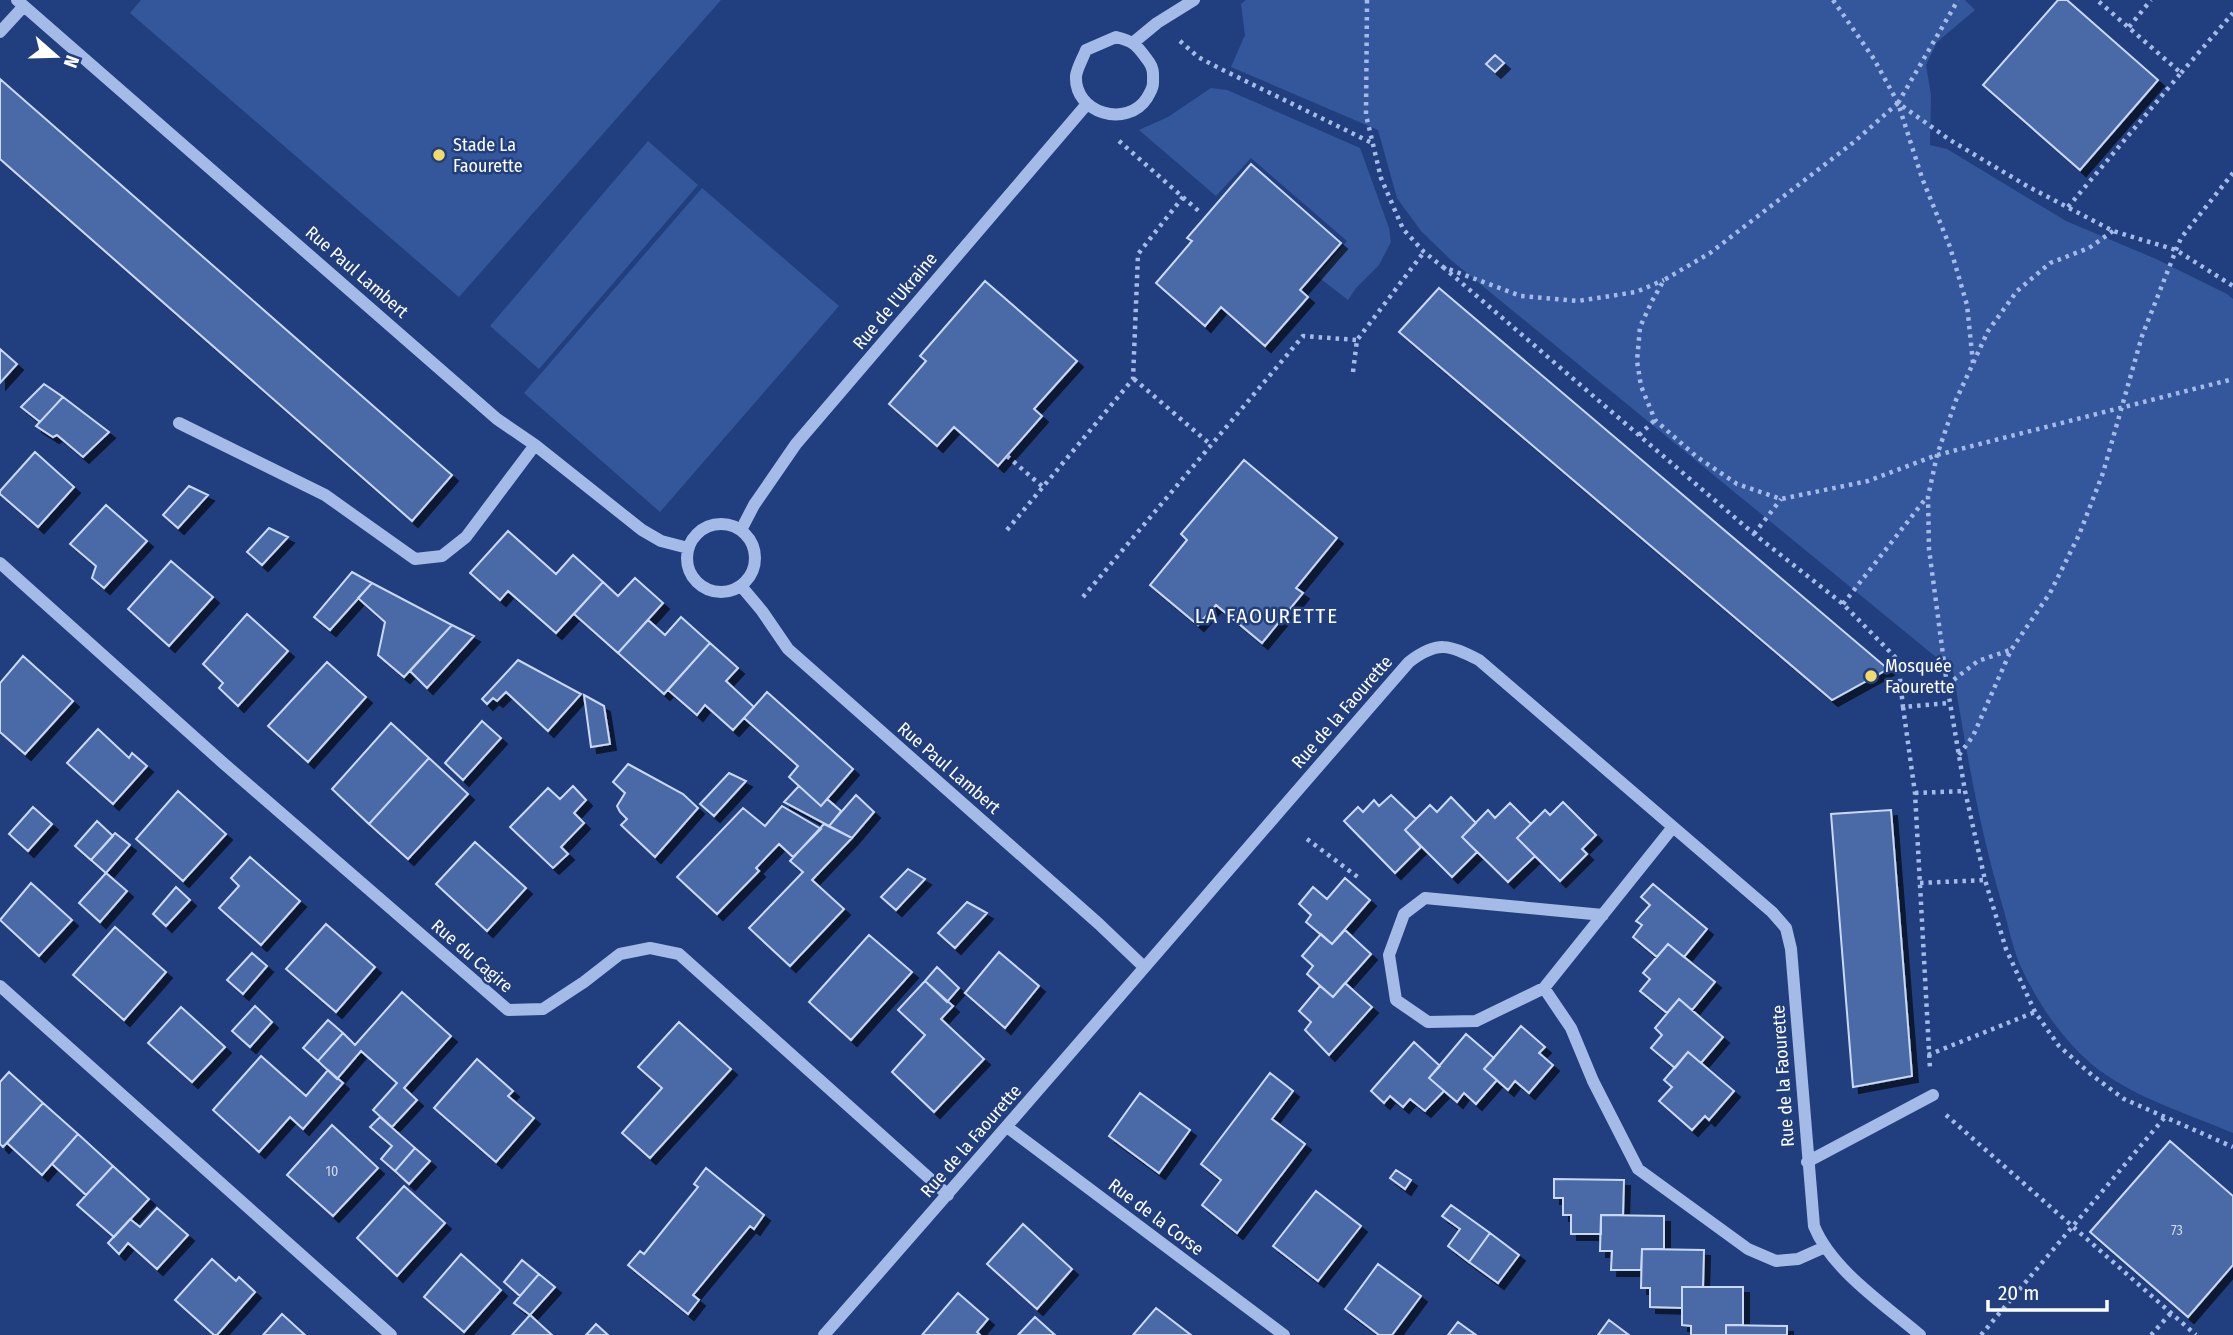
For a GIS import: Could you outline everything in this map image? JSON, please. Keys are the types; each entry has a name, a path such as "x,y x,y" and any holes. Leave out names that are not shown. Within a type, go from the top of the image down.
{"street":[{"path":"1134,42 1157,23 1194,0"},
{"path":"0,32 20,4"},
{"name":"Rue Paul Lambert","path":"20,4 497,419 535,445 642,530 661,541 688,548"},
{"path":"1116,37 1134,42 1153,67 1153,88 1141,106 1124,115 1108,115 1087,104 1078,90 1076,75 1086,50 1116,37"},
{"name":"Rue de l'Ukraine","path":"741,530 754,505 796,444 1087,104"},
{"path":"179,423 325,495 415,559 442,556 466,537 535,445"},
{"path":"726,524 741,530 754,548 755,562 751,576 741,586 728,591 714,592 701,586 692,576 687,562 688,548 696,534 710,526 726,524"},
{"name":"Rue du Cagire","path":"0,563 222,762 508,1010 543,1009 620,954 650,948 679,954 948,1195"},
{"name":"Rue Paul Lambert","path":"741,586 788,649 1100,924 1143,967"},
{"name":"Rue de la Faourette","path":"824,1335 1409,662 1424,651 1439,646 1455,648 1479,660 1772,912 1786,928 1791,949 1814,1226 1838,1264 1920,1335"},
{"path":"1603,915 1425,898 1404,914 1389,955 1396,1000 1428,1022 1476,1021 1544,988 1603,915 1673,827"},
{"path":"0,986 391,1335"},
{"path":"1544,988 1571,1028 1593,1081 1638,1169 1748,1249 1776,1261 1798,1259 1825,1247"},
{"path":"1807,1162 1933,1095"},
{"name":"Rue de la Corse","path":"1007,1127 1284,1335"}],"path":[{"path":"1367,0 1366,115 1381,178 1403,229 1424,252 1754,534 1843,604 1898,660 1915,793 1928,1055 1933,1095 1940,1110 2196,1335"},
{"path":"1833,0 1874,59 1898,103 1922,178 1950,247 1967,305 1973,363"},
{"path":"1443,267 1521,296 1578,301 1636,292 1664,281 1710,253 1854,142 1898,103 1958,0"},
{"path":"2097,0 2181,73"},
{"path":"2129,27 2151,0"},
{"path":"2068,207 2233,13"},
{"path":"1174,36 1198,57 1373,144"},
{"path":"1898,103 1950,140 2027,186 2113,231 2176,250 2233,286"},
{"path":"1110,133 1202,214"},
{"path":"1959,756 1973,736 2011,650 2050,593 2078,535 2103,473 2142,336 2176,250 2182,238 2233,173"},
{"path":"1007,530 1133,379 1138,254 1183,197"},
{"path":"2113,231 2089,248 2050,263 2017,291 1987,331 1956,400 1937,455 1928,497 1929,549 1949,703 1985,880 2006,949 2035,1012 2059,1046 2124,1099 2233,1147"},
{"path":"1353,372 1357,340 1424,252"},
{"path":"1664,281 1640,327 1637,361 1640,386 1655,420 1697,457 1737,484 1781,499 1868,481 1937,455 2233,379"},
{"path":"1083,597 1303,336 1357,340"},
{"path":"1133,379 1210,444"},
{"path":"1639,435 1655,420"},
{"path":"1007,456 1043,487"},
{"path":"1843,604 1928,497"},
{"path":"1754,534 1781,499"},
{"path":"1947,685 1978,661 2011,650"},
{"path":"1903,707 1949,703"},
{"path":"1915,793 1965,791"},
{"path":"1307,839 1359,878"},
{"path":"1920,883 1985,880"},
{"path":"1928,1055 2035,1012"},
{"path":"1981,1335 2165,1117"},
{"path":"2151,1335 2171,1313"}],"shaded area":[{"name":"Stade La Faourette","path":"141,0 721,0 459,297 130,13"},
{"path":"1246,0 1965,0 1975,10 1937,42 1926,65 1931,95 1930,145 1947,149 2066,221 2156,259 2233,299 2233,1133 2147,1098 2099,1070 2064,1036 2035,994 2017,958 1986,846 1953,671 1451,260 1421,231 1397,198 1378,130 1231,67 1245,35 1241,4"},
{"path":"1211,88 1227,90 1360,148 1389,228 1391,242 1379,265 1348,300 1317,276 1347,241 1251,158 1216,196 1139,130 1168,117"},
{"path":"648,141 698,185 539,369 490,326"},
{"path":"702,188 839,306 660,512 524,393"}],"building":[{"path":"2058,0 2067,0 2158,80 2080,170 1983,85"},
{"path":"1495,55 1504,63 1495,72 1486,64"},
{"path":"0,79 452,475 412,521 0,159"},
{"path":"1251,164 1341,243 1300,290 1308,297 1265,346 1221,307 1205,326 1156,283 1192,241 1187,238"},
{"path":"985,281 1077,361 1034,409 1042,416 998,466 954,427 937,446 889,404 926,361 920,356"},
{"path":"1439,288 1888,669 1832,700 1399,332"},
{"path":"0,349 17,364 0,383"},
{"path":"44,384 63,397 40,422 21,407"},
{"path":"63,397 109,432 83,457 57,435 53,437 36,426"},
{"path":"35,452 74,487 38,527 0,494"},
{"path":"1244,460 1337,538 1296,588 1303,593 1262,643 1216,605 1198,625 1150,585 1187,540 1181,534"},
{"path":"189,486 208,495 178,528 163,515"},
{"path":"106,505 147,541 104,588 92,578 96,566 70,544"},
{"path":"269,528 288,537 262,565 247,552"},
{"path":"508,531 556,574 573,555 603,582 556,633 508,591 500,600 470,573"},
{"path":"171,561 213,597 169,646 128,609"},
{"path":"352,572 372,583 330,630 314,617"},
{"path":"635,578 663,603 618,653 574,614 603,582 618,596"},
{"path":"372,583 452,625 404,677 378,655 385,622 358,598"},
{"path":"247,614 288,651 238,706 219,688 223,683 203,664"},
{"path":"681,617 710,643 664,694 618,653 648,620 665,635"},
{"path":"452,625 474,636 427,688 410,671"},
{"path":"710,643 738,668 726,681 754,707 733,730 705,705 697,715 668,690"},
{"path":"23,656 73,701 25,754 0,732 0,683"},
{"path":"518,660 581,694 548,731 506,692 497,701 493,698 487,704 482,699"},
{"path":"327,662 366,697 308,762 268,726"},
{"path":"767,692 853,769 821,806 789,777 798,766 744,718"},
{"path":"584,695 604,706 610,744 591,747"},
{"path":"482,721 501,738 463,780 445,763"},
{"path":"391,723 429,758 369,824 332,789"},
{"path":"98,729 129,758 132,753 147,766 113,804 67,763"},
{"path":"429,758 468,794 408,859 369,824"},
{"path":"628,764 683,794 698,808 655,857 621,825 627,819 617,806 625,793 613,782"},
{"path":"729,773 746,781 714,816 700,804"},
{"path":"573,786 586,800 574,813 584,823 561,847 568,854 553,868 510,827 548,788 560,799"},
{"path":"799,786 821,806 827,799 841,811 829,826 784,802"},
{"path":"178,791 226,834 183,881 136,839"},
{"path":"856,795 874,812 852,838 829,826"},
{"path":"1391,795 1416,819 1405,830 1421,847 1395,873 1344,821 1358,807 1363,812 1374,800 1379,806"},
{"path":"1451,797 1476,823 1462,837 1477,852 1452,877 1405,830 1430,805 1437,812"},
{"path":"1563,802 1596,835 1582,849 1587,854 1560,881 1517,838 1545,810 1550,815"},
{"path":"1510,803 1531,824 1517,838 1535,856 1508,882 1462,837 1488,810 1495,818"},
{"path":"782,806 821,829 793,857 779,844 756,868 759,871 717,914 677,877 743,808 765,826"},
{"path":"33,807 52,824 28,851 9,834"},
{"path":"1891,810 1912,1076 1853,1087 1831,814"},
{"path":"97,821 113,836 91,860 75,846"},
{"path":"824,824 852,838 812,880 844,909 790,966 749,928 803,872 790,861"},
{"path":"115,833 130,845 106,873 91,860"},
{"path":"475,842 526,888 487,931 436,884"},
{"path":"250,857 300,901 261,945 219,908 239,886 231,878"},
{"path":"908,869 925,879 896,910 881,897"},
{"path":"106,873 127,891 100,922 79,903"},
{"path":"1345,878 1370,900 1332,944 1306,922 1311,915 1299,904 1313,887 1327,899"},
{"path":"31,883 72,920 39,956 0,920"},
{"path":"1653,884 1707,929 1684,957 1668,944 1657,957 1633,937 1642,925 1636,921 1650,905 1641,897"},
{"path":"176,887 190,900 166,926 153,914"},
{"path":"967,902 987,913 955,948 938,933"},
{"path":"326,924 375,967 336,1012 286,969"},
{"path":"115,927 166,972 124,1020 73,975"},
{"path":"1345,930 1371,954 1333,997 1307,974 1313,966 1302,956 1321,934 1332,944"},
{"path":"869,935 912,972 851,1040 809,1002"},
{"path":"1668,944 1715,982 1692,1010 1679,999 1667,1013 1640,991 1650,979 1643,973"},
{"path":"999,952 1039,986 1005,1028 965,993"},
{"path":"252,953 267,966 243,994 227,980"},
{"path":"937,967 959,988 947,1002 925,981"},
{"path":"925,981 953,1006 941,1019 984,1059 934,1112 892,1072 925,1035 898,1010"},
{"path":"1345,983 1372,1007 1329,1055 1305,1030 1311,1022 1299,1011 1320,986 1333,997"},
{"path":"402,992 451,1036 404,1088 417,1100 392,1127 373,1110 397,1083 361,1051 337,1079 318,1061 343,1033 355,1045"},
{"path":"1679,999 1723,1037 1701,1063 1688,1052 1675,1068 1651,1048 1662,1035 1655,1028"},
{"path":"255,1006 272,1022 250,1047 232,1031"},
{"path":"181,1007 225,1047 192,1082 148,1043"},
{"path":"328,1020 343,1033 318,1061 303,1048"},
{"path":"679,1022 731,1069 650,1158 622,1133 662,1088 638,1067"},
{"path":"1521,1026 1545,1047 1539,1053 1553,1065 1529,1093 1515,1081 1508,1090 1484,1069"},
{"path":"1466,1034 1494,1058 1484,1069 1497,1080 1476,1104 1464,1093 1457,1102 1429,1078"},
{"path":"1414,1042 1440,1066 1429,1078 1444,1091 1425,1111 1410,1099 1403,1107 1390,1096 1384,1103 1371,1091"},
{"path":"1688,1052 1734,1091 1709,1120 1705,1116 1692,1130 1659,1101 1672,1087 1664,1080"},
{"path":"261,1056 306,1096 328,1070 343,1083 303,1129 290,1117 259,1152 213,1110"},
{"path":"477,1059 513,1091 508,1096 534,1118 496,1162 434,1108"},
{"path":"9,1072 43,1103 3,1147 0,1144 0,1082"},
{"path":"1270,1073 1293,1091 1272,1119 1305,1144 1237,1233 1202,1205 1221,1180 1201,1164"},
{"path":"1140,1093 1190,1130 1159,1173 1109,1136"},
{"path":"43,1103 78,1134 42,1175 7,1143"},
{"path":"380,1117 415,1148 395,1171 381,1159 392,1146 370,1127"},
{"path":"332,1125 378,1168 333,1216 287,1175"},
{"path":"78,1134 113,1166 86,1195 52,1164"},
{"path":"2170,1141 2233,1196 2233,1265 2188,1317 2090,1232"},
{"path":"415,1148 430,1161 409,1184 395,1171"},
{"path":"113,1166 149,1199 114,1237 77,1205"},
{"path":"706,1168 764,1215 754,1229 750,1226 693,1295 699,1300 688,1314 628,1265 640,1251 644,1254 698,1187 694,1184"},
{"path":"1396,1170 1411,1180 1405,1189 1390,1178"},
{"path":"1554,1179 1624,1180 1623,1215 1601,1215 1601,1234 1571,1234 1571,1215 1563,1215 1563,1198 1554,1198"},
{"path":"404,1186 445,1223 397,1276 357,1238"},
{"path":"1316,1191 1361,1226 1318,1281 1273,1246"},
{"path":"1451,1205 1490,1233 1469,1262 1448,1246 1460,1229 1442,1216"},
{"path":"157,1208 188,1235 157,1269 128,1243 119,1254 108,1243 130,1219 140,1227"},
{"path":"1601,1215 1664,1216 1664,1249 1642,1249 1641,1270 1611,1270 1612,1251 1600,1251"},
{"path":"1023,1224 1072,1269 1037,1309 987,1264"},
{"path":"1490,1233 1519,1255 1498,1283 1469,1262"},
{"path":"1642,1249 1704,1250 1703,1287 1682,1287 1682,1308 1650,1307 1650,1288 1641,1288"},
{"path":"461,1254 501,1290 464,1332 424,1297"},
{"path":"212,1259 236,1281 239,1277 255,1292 217,1335 175,1300"},
{"path":"522,1260 539,1274 520,1296 504,1282"},
{"path":"1378,1264 1421,1296 1392,1335 1379,1335 1345,1309"},
{"path":"539,1274 555,1287 530,1315 514,1303"},
{"path":"1682,1287 1743,1287 1743,1325 1726,1325 1726,1335 1691,1335 1691,1326 1682,1325"},
{"path":"958,1293 988,1319 977,1332 980,1335 922,1335"},
{"path":"1156,1308 1191,1335 1133,1335"},
{"path":"282,1314 305,1335 263,1335"},
{"path":"530,1315 552,1335 512,1335"},
{"path":"1035,1317 1055,1335 1018,1335"},
{"path":"1609,1320 1629,1335 1598,1335"},
{"path":"1458,1322 1476,1335 1448,1335"},
{"path":"596,1324 608,1335 586,1335"},
{"path":"1726,1325 1787,1326 1787,1335 1726,1335"}],"place":[{"name":"Stade La Faourette","path":"439,155"},
{"name":"Mosquée Faourette","path":"1871,676"}],"district":[{"name":"LA FAOURETTE","path":"1267,616"}]}
